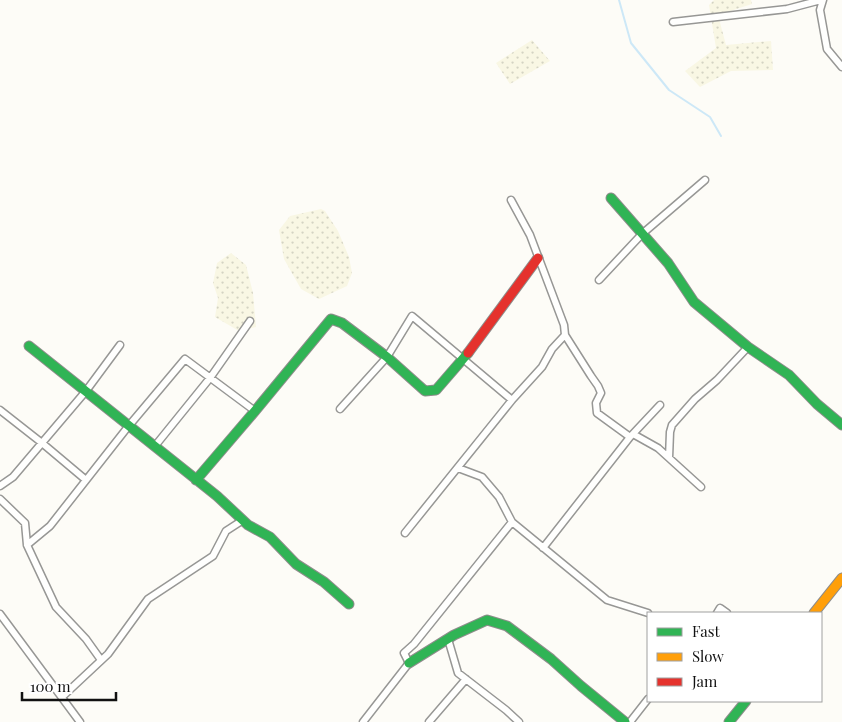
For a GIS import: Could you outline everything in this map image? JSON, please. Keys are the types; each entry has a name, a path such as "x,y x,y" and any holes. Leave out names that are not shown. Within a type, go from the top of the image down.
{"street":[{"path":"673,22 787,9 822,0 820,10 827,49 842,67"},
{"path":"599,280 642,234 705,180"},
{"path":"611,198 668,263 694,302 748,347 790,375 816,404 842,425"},
{"path":"511,200 530,235 564,325 565,335 601,393 596,403 597,413 632,435 658,448 701,487"},
{"path":"196,480 331,319 342,323 387,357 424,391 436,390 464,359 538,258"},
{"path":"340,410 387,357 412,316 512,400"},
{"path":"154,446 210,378 250,321"},
{"path":"405,533 512,400 542,367 552,349 565,335"},
{"path":"0,486 13,477 42,443 86,391 120,345"},
{"path":"29,346 230,506 248,525 270,537 296,564 324,582 349,604"},
{"path":"669,458 672,425 695,399 717,380 748,347"},
{"path":"27,544 50,526 129,425 185,359 255,411"},
{"path":"544,548 632,435 660,405"},
{"path":"0,410 86,480"},
{"path":"458,468 482,477 499,497 512,522 607,600 647,613"},
{"path":"0,499 25,522 27,544 56,607 86,639 101,660"},
{"path":"62,697 108,654 148,599 213,556 226,531 243,520"},
{"path":"409,663 404,653 414,644 512,522"},
{"path":"815,612 842,578"},
{"path":"0,614 80,722"},
{"path":"363,722 409,663 448,639 488,620 506,626 551,659 624,722"},
{"path":"448,639 458,673 519,722"},
{"path":"430,722 466,679"},
{"path":"630,722 647,700"},
{"path":"728,722 745,702"}],"shaded area":[{"path":"714,0 751,0 752,4 718,15 726,45 771,41 773,70 731,71 700,87 685,71 716,48 709,5"},
{"path":"532,40 550,61 510,84 496,63"},
{"path":"321,209 325,211 338,231 349,257 352,273 347,286 319,299 301,289 284,259 279,230 290,216"},
{"path":"231,253 246,265 253,293 256,327 239,331 215,317 218,298 213,283 217,263"}],"waterway":[{"path":"619,0 631,43 669,90 710,117 721,136"}],"traffic: fast":[{"path":"611,198 668,263 694,302 748,347 789,375 817,404 842,425"},
{"path":"196,480 331,319 342,323 387,357 425,391 436,390 468,353"},
{"path":"29,346 217,496 248,525 270,537 296,564 324,582 349,604"},
{"path":"409,663 454,635 487,620 507,626 551,659 625,722"},
{"path":"729,722 745,702"}],"traffic: slow":[{"path":"815,612 842,578"}],"traffic: jam":[{"path":"468,353 538,258"}]}
